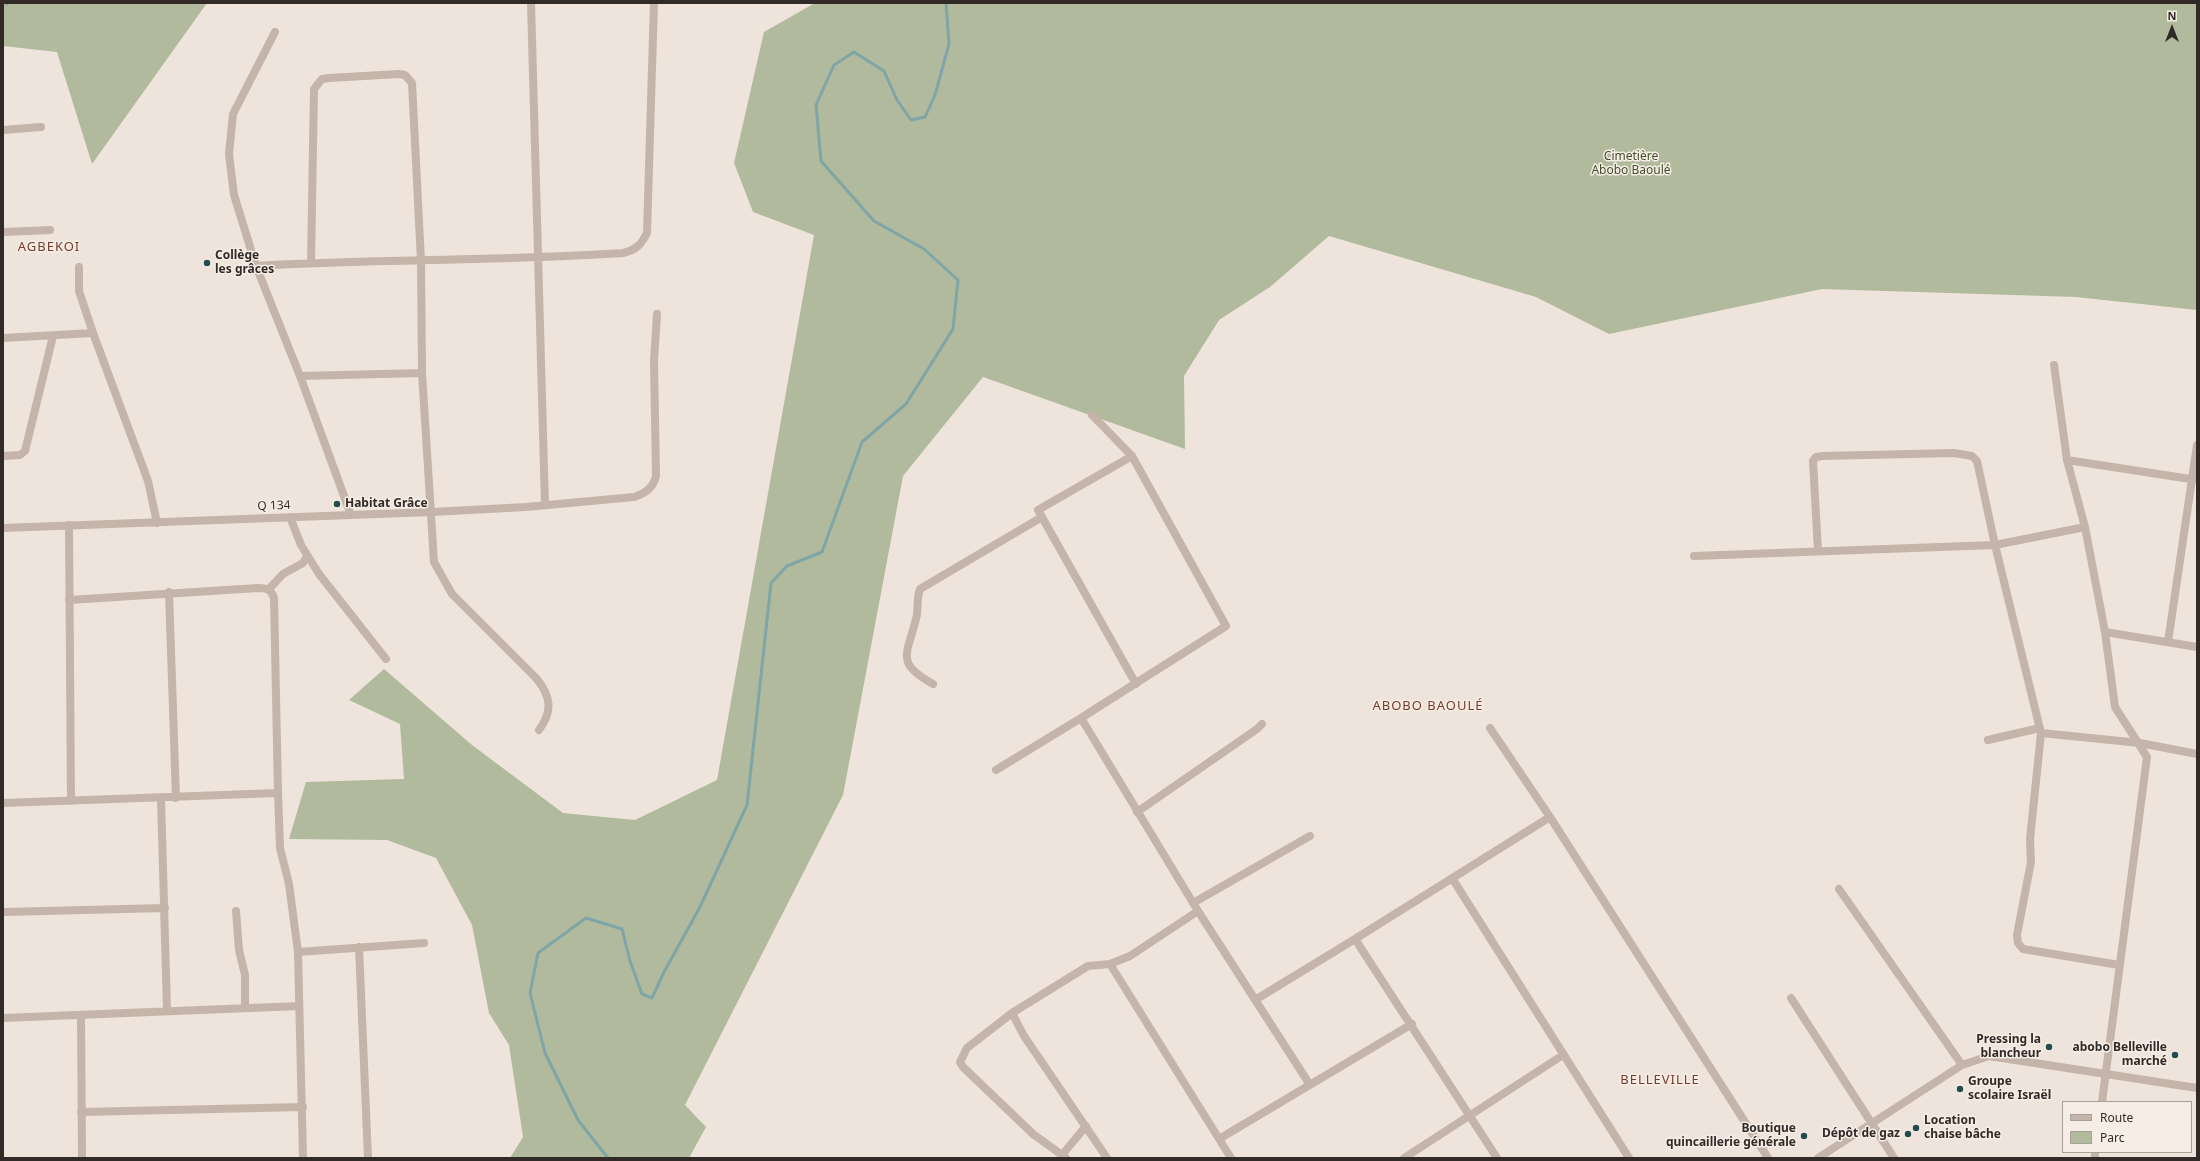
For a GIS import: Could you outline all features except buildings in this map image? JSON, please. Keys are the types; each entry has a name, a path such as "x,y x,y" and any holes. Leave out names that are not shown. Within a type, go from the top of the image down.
{"street":[{"path":"531,3 545,505"},
{"path":"256,266 311,263 538,258 623,253 634,250 641,244 647,233 654,3"},
{"path":"275,32 233,114 229,154 234,196 256,266 300,376 350,515"},
{"path":"311,263 314,89 322,79 328,78 399,74 405,75 412,83 421,261 422,373 434,562 452,594 537,679 546,690 549,703 547,719 539,730"},
{"path":"3,130 41,128"},
{"path":"3,232 50,230"},
{"path":"79,268 79,291 148,481 157,523"},
{"name":"Q 134","path":"3,528 432,512 545,505 634,497 644,494 654,485 656,476 654,361 657,314"},
{"path":"3,338 93,333"},
{"path":"3,456 20,454 25,451 53,336"},
{"path":"2054,365 2067,460 2085,527 2105,632 2115,707 2140,743 2147,757 2102,1101"},
{"path":"300,376 422,373"},
{"path":"996,770 1136,684 1226,626 1132,456 1092,415"},
{"path":"2168,642 2194,480 2197,444"},
{"path":"1818,551 1813,461 1816,457 1954,453 1972,456 1976,461 2041,731 2030,839 2031,862 2017,934 2018,943 2023,949 2119,965"},
{"path":"1132,456 1038,510 1136,684"},
{"path":"2067,460 2194,480"},
{"path":"290,517 301,545 319,574 386,659"},
{"path":"933,684 910,668 907,659 920,589 1042,517"},
{"path":"69,525 71,801"},
{"path":"1694,556 1995,545 2085,527"},
{"path":"69,600 169,592 269,589 283,574 303,563 308,556"},
{"path":"269,589 274,598 280,848 289,884 298,952 303,1107 303,1158"},
{"path":"169,592 176,798"},
{"path":"2105,632 2197,647"},
{"path":"1081,718 1198,911 1310,1085"},
{"path":"1137,812 1257,729 1262,724"},
{"path":"1490,728 1550,817 1768,1158"},
{"path":"1988,740 2041,731 2140,743 2197,754"},
{"path":"3,803 176,798 278,793"},
{"path":"161,798 167,1010"},
{"path":"1255,1000 1355,940 1550,817"},
{"path":"1194,903 1310,836"},
{"path":"1452,878 1629,1158"},
{"path":"1839,889 1962,1065"},
{"path":"3,912 165,908"},
{"path":"236,911 239,950 245,975 245,1007"},
{"path":"1086,1126 1064,1157 1033,1134 963,1067 960,1062 967,1048 1012,1013 1088,966 1110,964 1130,956 1198,911"},
{"path":"1355,940 1412,1024 1498,1158"},
{"path":"298,952 424,943"},
{"path":"359,947 368,1158"},
{"path":"1110,964 1231,1158"},
{"path":"1791,998 1894,1158"},
{"path":"3,1018 167,1010 299,1006"},
{"path":"1012,1013 1024,1036 1108,1158"},
{"path":"81,1015 82,1158"},
{"path":"1219,1139 1412,1024"},
{"path":"1404,1158 1563,1055"},
{"path":"1818,1158 1962,1065 1989,1056 2197,1088"},
{"path":"81,1112 303,1107"}],"green space":[{"path":"3,3 207,3 92,164 57,52 3,46"},
{"name":"Cimetière Abobo Baoulé","path":"815,3 2197,3 2197,310 2076,297 1822,289 1609,334 1536,297 1329,236 1270,287 1219,320 1184,376 1185,449 983,377 903,476 843,795 685,1105 706,1127 689,1158 510,1158 523,1137 509,1045 489,1013 472,925 436,858 387,840 289,839 306,782 404,779 400,724 349,700 384,669 472,745 563,813 635,820 717,780 814,235 753,212 734,163 764,32"}],"waterway":[{"path":"608,1158 578,1120 545,1053 530,993 538,953 586,918 622,929 630,961 642,994 652,998 664,972 700,907 747,805 771,583 787,566 822,552 862,442 906,404 953,329 958,280 924,249 874,221 821,161 816,105 834,65 854,52 884,71 897,100 911,120 925,117 935,95 949,44 946,3"}],"place":[{"name":"Collège les grâces","path":"207,263"},
{"name":"Habitat Grâce","path":"337,504"},
{"name":"Pressing la blancheur","path":"2049,1047"},
{"name":"abobo Belleville marché","path":"2175,1055"},
{"name":"Groupe scolaire Israël","path":"1960,1089"},
{"name":"Location chaise bâche","path":"1916,1128"},
{"name":"Dépôt de gaz","path":"1908,1134"},
{"name":"Boutique quincaillerie générale","path":"1804,1136"}],"district":[{"name":"AGBEKOI","path":"49,247"},
{"name":"ABOBO BAOULÉ","path":"1428,706"},
{"name":"BELLEVILLE","path":"1660,1080"}]}
